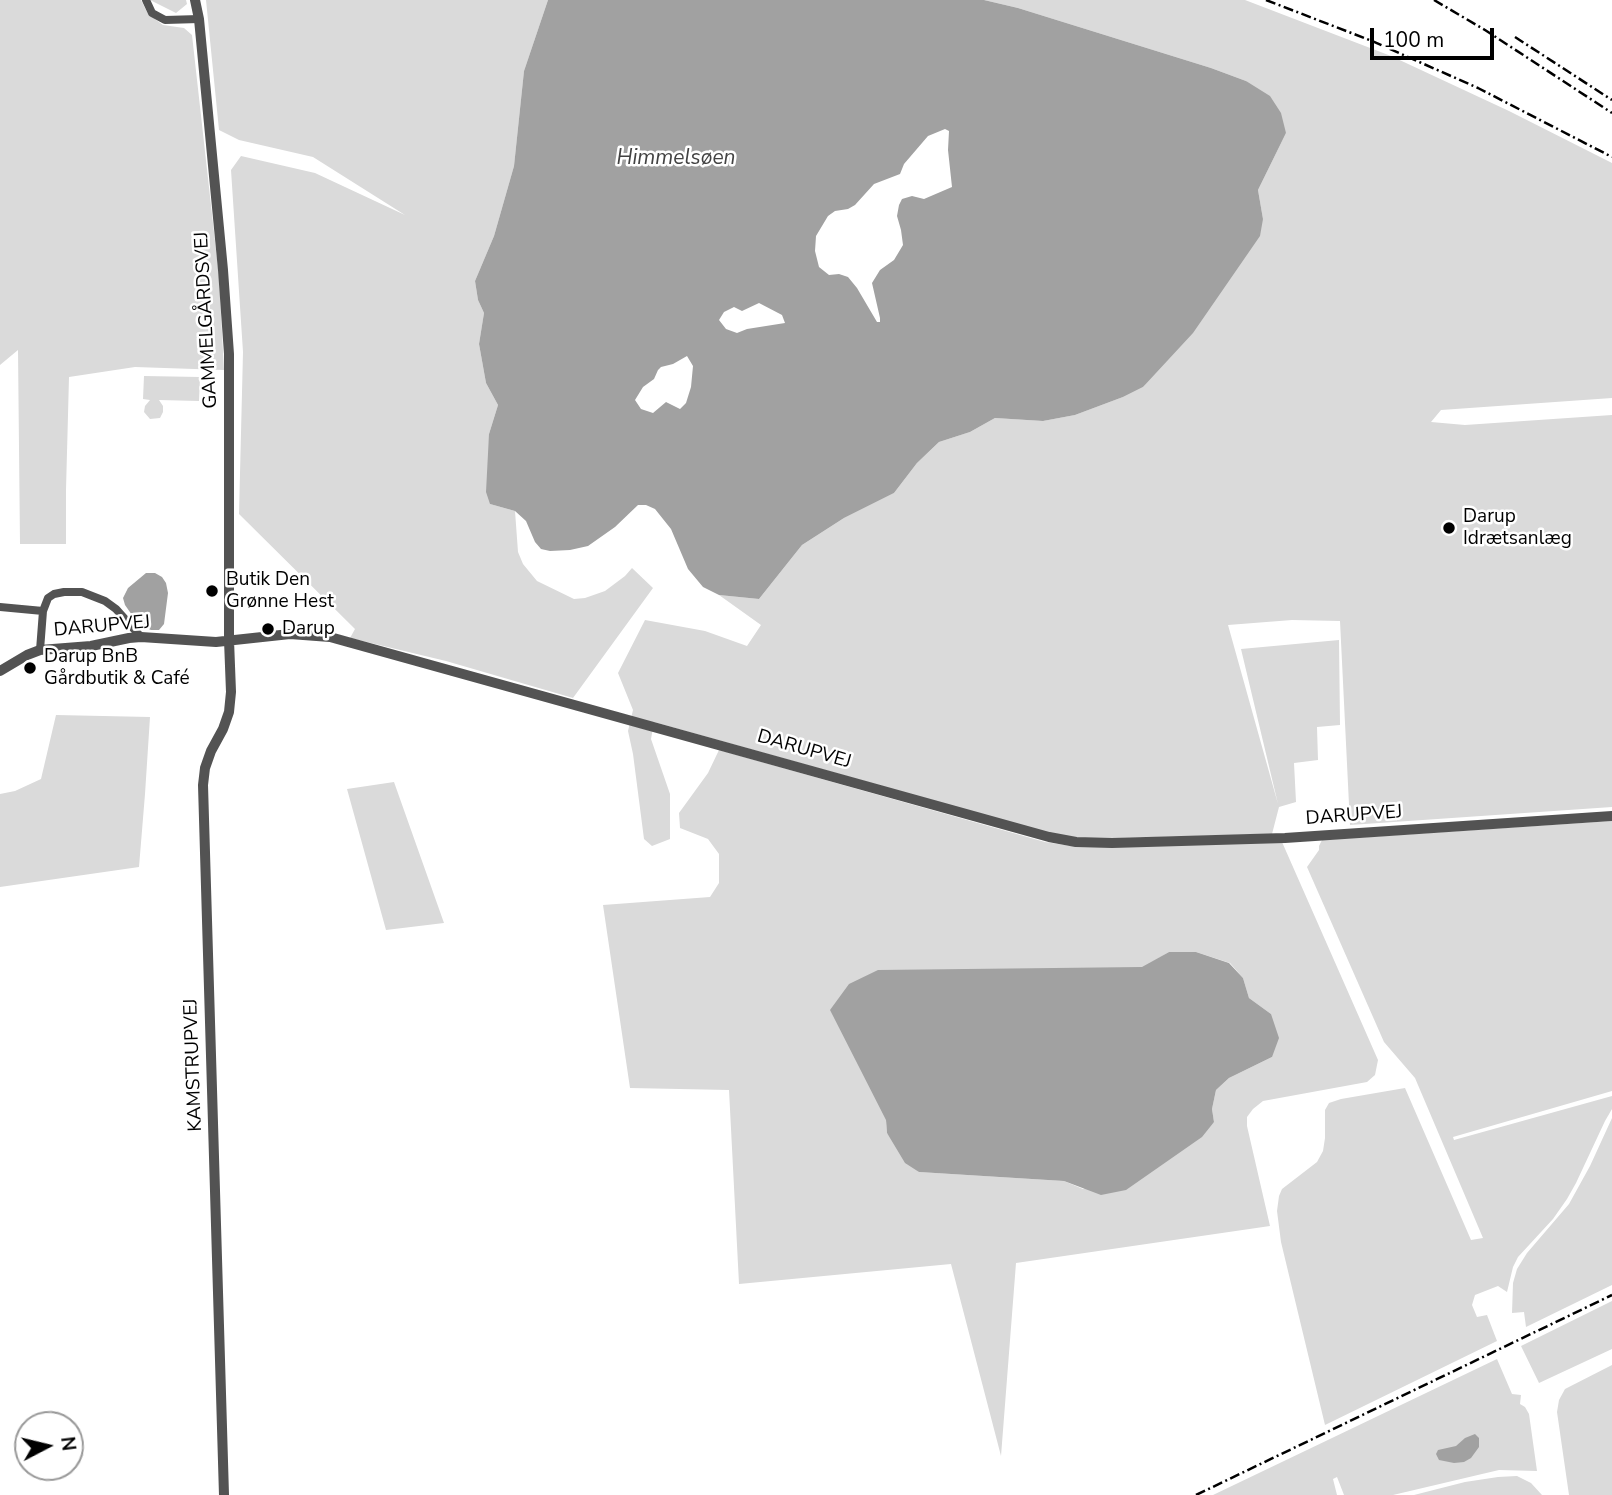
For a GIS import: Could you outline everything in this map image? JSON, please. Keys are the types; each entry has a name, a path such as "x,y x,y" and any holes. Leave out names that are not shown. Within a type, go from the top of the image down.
{"street":[{"path":"146,0 152,13 165,20 199,19"},
{"name":"GAMMELGÅRDSVEJ","path":"195,0 228,328 229,640"},
{"path":"40,650 43,611 48,598 64,592 82,592 105,601 116,608 141,637"},
{"path":"0,607 43,611"},
{"name":"DARUPVEJ","path":"0,671 40,650 91,646 141,637 216,642 290,634 330,637 1037,834 1076,842 1285,838 1612,816"},
{"name":"KAMSTRUPVEJ","path":"224,1495 203,785 211,751 229,712 229,640"}],"shaded area":[{"path":"0,0 141,0 148,14 163,25 184,28 192,35 219,277 224,370 135,367 69,377 66,544 20,544 18,350 0,365"},
{"path":"150,0 186,0 187,4 176,13"},
{"path":"206,0 548,0 524,71 514,166 494,236 475,281 478,300 484,313 479,344 486,383 498,405 489,434 490,504 515,511 518,552 523,564 537,581 574,599 585,598 605,591 632,568 653,588 573,698 446,661 350,638 355,629 239,514 243,352 231,170 241,156 315,173 405,215 313,157 239,140 219,130"},
{"path":"984,0 1245,0 1391,56 1612,163 1612,398 1441,410 1431,422 1465,425 1612,415 1612,807 1350,825 1340,621 1292,620 1228,625 1278,804 1241,649 1339,640 1340,725 1317,727 1318,760 1294,763 1296,802 1279,807 1272,834 1079,839 654,722 651,739 670,794 670,839 652,846 644,839 628,731 633,710 618,673 645,620 705,631 747,646 761,625 719,595 759,599 802,545 844,518 894,493 917,463 939,442 970,432 995,418 1043,421 1075,415 1143,387 1263,219 1258,190 1286,133 1246,81 1018,8"},
{"path":"144,376 200,377 199,401 159,400 163,412 160,418 150,419 144,412 150,400 143,399"},
{"path":"56,715 150,717 139,867 0,887 0,794 15,791 41,779"},
{"path":"719,750 1045,842 1071,846 1282,842 1378,1060 1375,1075 1367,1082 1263,1101 1247,1117 1270,1226 1016,1263 1001,1456 951,1264 739,1284 729,1090 630,1088 603,905 710,897 719,883 719,854 708,839 680,828 679,813 708,773","holes":["1169,952 1196,952 1230,963 1243,978 1249,998 1271,1014 1272,1057 1229,1078 1216,1090 1212,1109 1214,1122 1083,1189 1064,1181 919,1172 887,1133 886,1120"]},
{"path":"394,782 444,923 386,930 347,789"},
{"path":"1612,821 1612,1091 1453,1137 1454,1140 1612,1096 1612,1109 1567,1199 1553,1219 1518,1257 1507,1292 1498,1286 1475,1295 1472,1305 1477,1317 1487,1315 1497,1341 1325,1425 1281,1242 1277,1211 1282,1189 1317,1162 1323,1151 1325,1110 1329,1103 1405,1088 1471,1240 1483,1238 1415,1078 1384,1042 1307,867 1319,850 1322,840"},
{"path":"1612,1118 1612,1285 1526,1327 1524,1312 1512,1313 1513,1283 1517,1269 1527,1253 1569,1204"},
{"path":"1612,1301 1612,1349 1539,1383 1521,1346"},
{"path":"1497,1359 1512,1394 1521,1395 1520,1404 1529,1414 1537,1471 1499,1470 1393,1495 1344,1495 1337,1477 1333,1479 1337,1495 1213,1495"},
{"path":"1612,1365 1612,1495 1569,1495 1557,1412 1559,1400 1565,1389"},
{"path":"1517,1476 1531,1483 1542,1495 1414,1495 1465,1482"}],"water":[{"name":"Himmelsøen","path":"548,0 984,0 1018,8 1246,81 1270,96 1281,113 1286,133 1258,190 1263,219 1260,236 1193,333 1143,387 1075,415 1043,421 995,418 970,432 939,442 917,463 894,493 844,518 802,545 759,599 719,595 703,587 688,569 671,529 655,509 646,505 638,505 615,527 588,546 550,551 541,549 526,521 515,511 490,504 486,492 489,434 498,405 486,383 479,344 484,313 478,300 475,281 494,236 514,166 524,71","holes":["945,129 949,131 952,187 924,199 912,196 902,199 897,216 903,245 894,260 880,270 872,283 880,318 880,322 877,322 848,277 829,275 819,267 815,251 816,236 828,216 855,205 874,184 900,174 904,164 928,136","759,303 782,315 785,323 737,333 726,329 719,320 724,312 734,307 742,311","687,356 693,366 686,403 680,409 666,402 653,413 641,409 635,400 643,387 654,379 661,367"]},
{"path":"146,573 155,573 166,583 168,593 164,624 159,630 144,627 132,615 123,598 128,588"},
{"path":"1169,952 1196,952 1229,963 1243,978 1249,998 1271,1014 1279,1038 1272,1057 1229,1078 1216,1090 1212,1109 1214,1122 1202,1137 1126,1190 1101,1195 1064,1181 919,1172 905,1163 887,1133 886,1120 830,1010 849,984 878,970 1142,967"},
{"path":"1475,1434 1479,1438 1479,1447 1471,1458 1454,1463 1439,1460 1436,1454 1438,1450 1456,1446"}],"railway":[{"path":"1266,0 1372,41 1478,88 1612,157"},
{"path":"1434,0 1612,113"},
{"path":"1515,37 1612,100"},
{"path":"1196,1495 1612,1295"}],"place":[{"name":"Darup Idrætsanlæg","path":"1449,528"},
{"name":"Butik Den Grønne Hest","path":"212,591"},
{"name":"Darup","path":"268,629"},
{"name":"Darup BnB Gårdbutik & Café","path":"30,668"}]}
